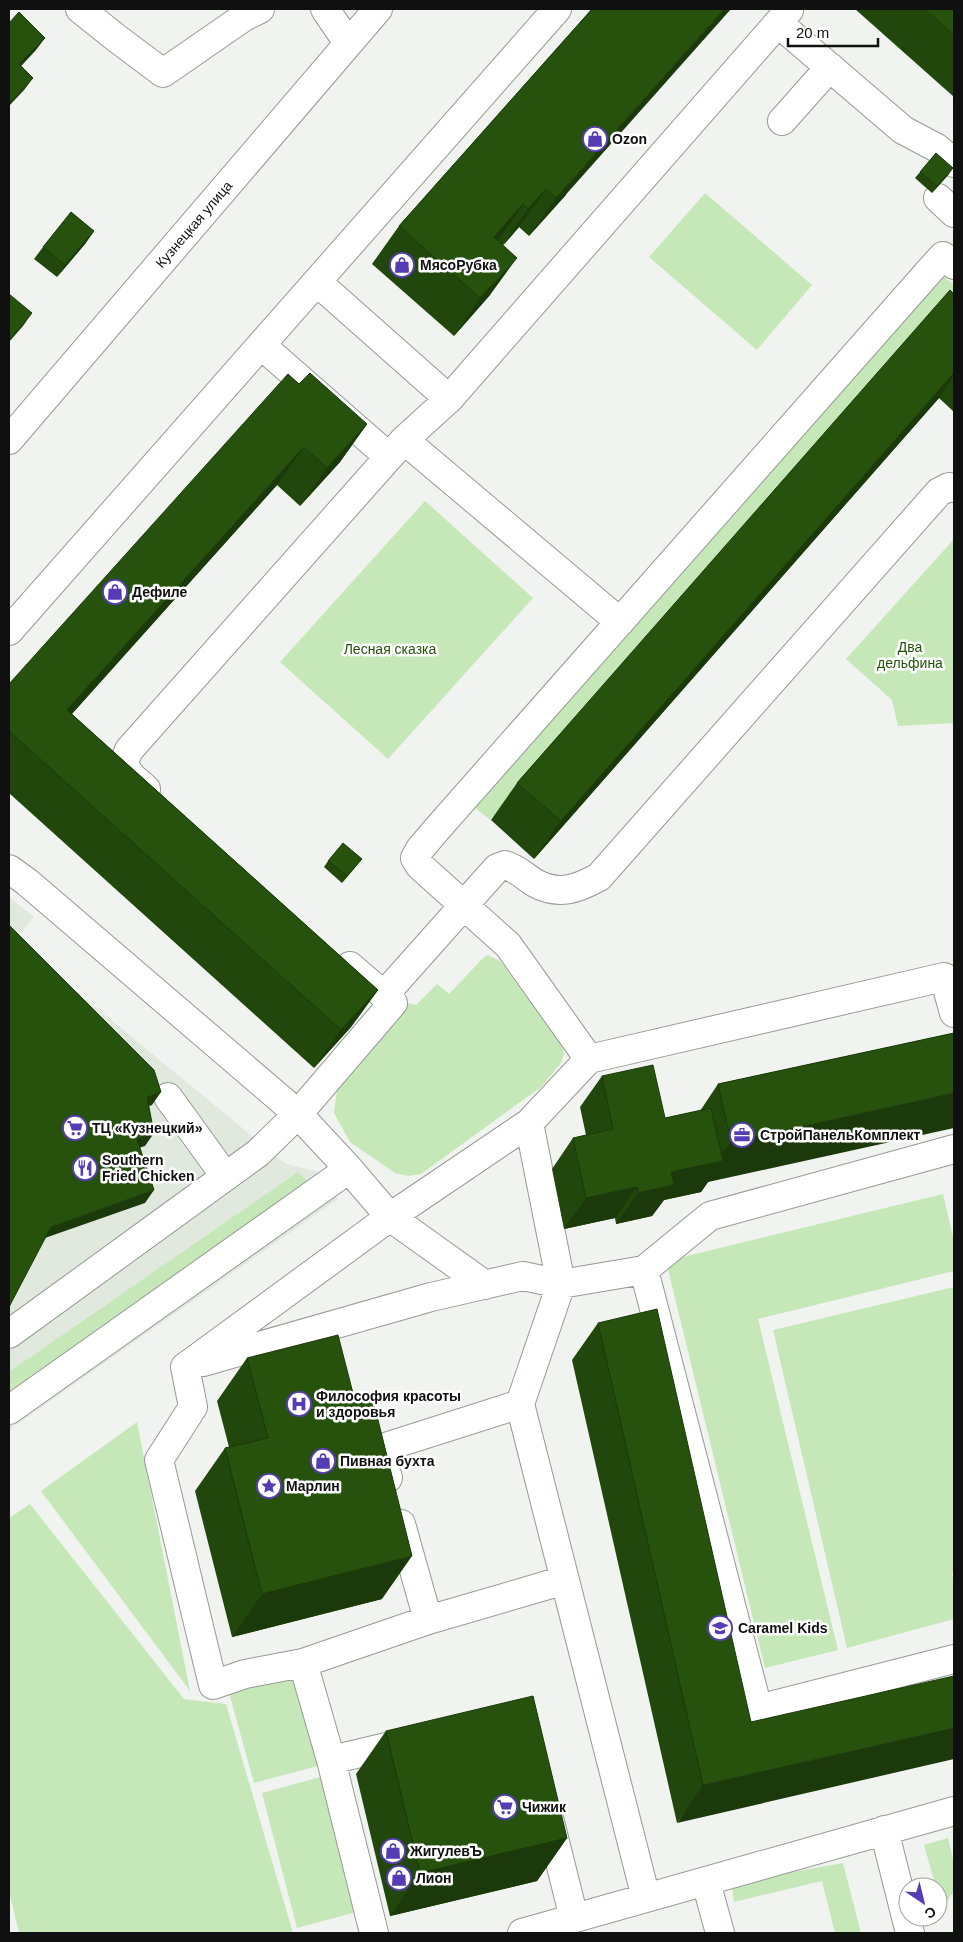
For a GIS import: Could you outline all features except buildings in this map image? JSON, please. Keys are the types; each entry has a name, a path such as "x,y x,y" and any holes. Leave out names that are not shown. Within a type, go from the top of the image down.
{"street":[{"path":"80,9 163,73 260,9"},
{"path":"325,9 348,43"},
{"name":"Кузнецкая улица","path":"9,440 378,9"},
{"path":"9,631 557,9"},
{"path":"168,808 132,777 123,764 129,750 397,448 450,399 784,16 830,68 903,130 937,148 954,163"},
{"path":"782,121 830,68"},
{"path":"588,1059 508,946 420,866 416,858 420,849 620,622 951,255"},
{"path":"317,282 450,399"},
{"path":"261,345 397,448 620,622"},
{"path":"384,995 497,868 505,865 512,867 537,884 558,891 580,887 599,878 939,492 949,487 954,488"},
{"path":"9,869 27,882 298,1114 390,1217 485,1285"},
{"path":"9,1334 258,1152 298,1114 393,1003 333,952"},
{"path":"185,1367 390,1217 529,1123 588,1059 944,977 954,1013"},
{"path":"168,1097 226,1176"},
{"path":"529,1123 561,1284 520,1404 646,1898"},
{"path":"185,1367 431,1296 523,1276 561,1284 644,1270 710,1216 954,1149"},
{"path":"9,1410 349,1169"},
{"path":"644,1270 758,1709 954,1659"},
{"path":"185,1367 193,1407 159,1460 213,1685 245,1674 303,1663 428,1620 565,1580"},
{"path":"428,1620 379,1448 520,1404"},
{"path":"303,1663 331,1760 374,1933"},
{"path":"331,1760 429,1737"},
{"path":"542,1788 574,1918"},
{"path":"522,1933 954,1811"},
{"path":"884,1830 910,1933"},
{"path":"706,1882 720,1933"}],"shaded area":[{"path":"9,897 34,917 14,940 286,1164 316,1171 338,1199 9,1430"}],"green space":[{"path":"705,193 812,285 757,350 649,257"},
{"path":"943,276 954,285 954,331 934,314 490,820 473,806"},
{"name":"Лесная сказка","path":"425,501 533,598 388,759 280,662"},
{"name":"Два дельфина","path":"954,539 954,723 898,726 892,700 846,659"},
{"path":"488,955 500,961 562,1045 564,1054 561,1063 541,1087 421,1174 408,1176 395,1173 350,1142 334,1113 337,1089 407,1003 416,1005 437,984 449,994"},
{"path":"298,1172 313,1186 9,1399 9,1372"},
{"path":"943,1194 954,1241 954,1271 758,1319 838,1650 765,1668 666,1261"},
{"path":"954,1287 954,1571 952,1572 954,1619 847,1648 773,1330"},
{"path":"137,1422 190,1691 41,1491"},
{"path":"30,1504 184,1699 226,1704 293,1933 19,1933 9,1891 9,1518"},
{"path":"299,1670 325,1764 254,1783 228,1689"},
{"path":"324,1776 360,1911 297,1928 262,1793"},
{"path":"948,1838 954,1864 954,1891 948,1900 948,1877 933,1877 924,1845"},
{"path":"843,1863 861,1933 835,1933 822,1881 734,1902 732,1888 746,1880"}],"place":[{"name":"Ozon","path":"595,139"},
{"name":"МясоРубка","path":"402,265"},
{"name":"Дефиле","path":"115,592"},
{"name":"ТЦ «Кузнецкий»","path":"75,1128"},
{"name":"СтройПанельКомплект","path":"742,1135"},
{"name":"Southern Fried Chicken","path":"85,1168"},
{"name":"Философия красоты и здоровья","path":"299,1404"},
{"name":"Пивная бухта","path":"323,1461"},
{"name":"Марлин","path":"269,1486"},
{"name":"Caramel Kids","path":"720,1628"},
{"name":"Чижик","path":"505,1807"},
{"name":"ЖигулевЪ","path":"393,1851"},
{"name":"Лион","path":"399,1878"}]}
